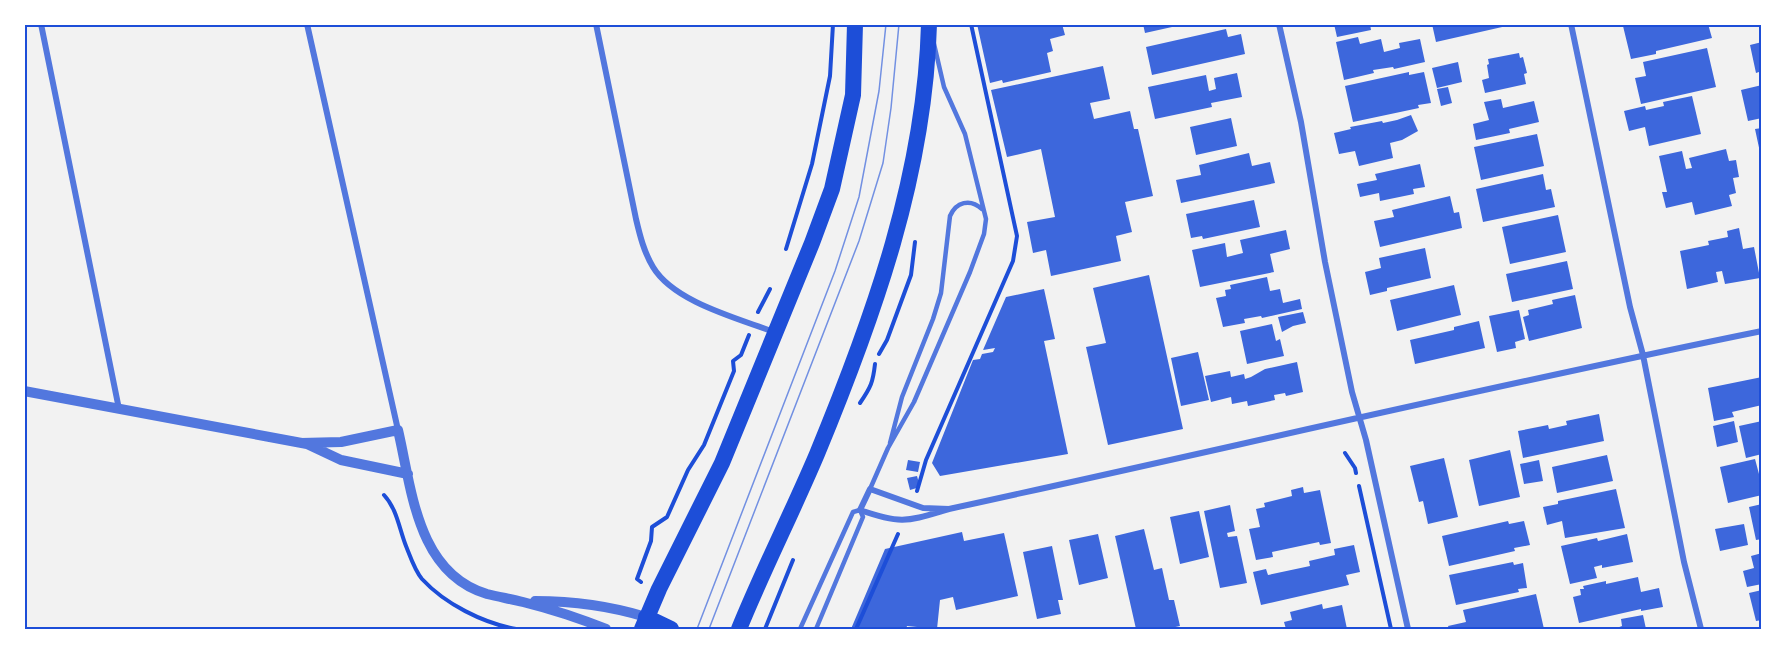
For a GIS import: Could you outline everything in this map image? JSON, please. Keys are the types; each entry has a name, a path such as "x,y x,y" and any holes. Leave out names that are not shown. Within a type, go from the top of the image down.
{"highway":[{"path":"671,629 644,623 722,463 832,189 853,95 855,24"},
{"path":"739,629 817,454 888,265 916,149 928,69 929,24"}],"street":[{"path":"42,24 119,409"},
{"path":"307,24 422,528 438,560 451,574 468,586 488,594 577,618 606,629"},
{"path":"596,24 636,219 644,248 654,269 668,285 691,299 776,333"},
{"path":"1279,24 1301,122 1325,262 1352,392 1360,418 1408,629"},
{"path":"1571,24 1630,308 1643,355 1684,562 1701,629"},
{"path":"949,509 922,508 870,489 860,510 889,520 904,521 949,509 1643,355 1762,331"},
{"path":"24,391 301,443 314,446 340,460 408,474"},
{"path":"301,443 341,442 398,430"},
{"path":"519,601 579,602 626,611 644,623"}],"lane":[{"path":"870,489 888,448 914,402 984,234 984,215 965,134 944,87 929,24"},
{"path":"888,448 902,397 941,293 952,212 958,205 968,202 978,206 984,215"},
{"path":"800,629 853,512 860,510 863,518 816,629"}],"path":[{"path":"785,253 812,164 830,76 833,24"},
{"path":"763,301 774,282"},
{"path":"641,582 637,579 651,541 652,526 667,517 688,470 704,445 734,371 733,360 741,355"},
{"path":"1345,453 1355,468 1391,629"},
{"path":"856,629 898,534"}],"building":[{"path":"977,24 1062,24 1065,35 1050,39 1053,51 1047,53 1051,72 1003,83 1002,80 990,83"},
{"path":"1143,24 1181,24 1181,25 1145,33"},
{"path":"1334,24 1370,24 1371,30 1337,37"},
{"path":"1432,24 1511,24 1511,25 1436,42"},
{"path":"1708,24 1712,38 1631,59 1623,26"},
{"path":"1226,29 1228,37 1241,34 1245,54 1152,75 1146,47"},
{"path":"1358,37 1360,44 1381,39 1384,52 1400,48 1399,43 1420,39 1425,62 1394,69 1393,67 1373,70 1374,73 1344,80 1336,42"},
{"path":"1762,42 1762,71 1756,73 1750,45"},
{"path":"1707,48 1716,87 1641,104 1635,78 1646,76 1643,62"},
{"path":"1519,53 1520,58 1523,57 1527,73 1524,74 1526,84 1485,93 1482,80 1489,78 1488,59"},
{"path":"1458,62 1462,82 1437,88 1432,68"},
{"path":"1103,66 1110,99 1090,103 1094,119 1130,111 1134,129 1138,129 1153,196 1125,202 1132,232 1116,236 1121,261 1051,276 1046,250 1033,253 1027,222 1055,217 1041,149 1007,157 991,90"},
{"path":"1409,72 1409,75 1424,72 1431,103 1418,105 1419,108 1353,122 1345,86"},
{"path":"1237,73 1242,97 1211,103 1212,107 1155,119 1148,87 1206,75 1209,91 1216,89 1214,78"},
{"path":"1762,85 1762,118 1748,121 1741,90"},
{"path":"1448,87 1452,103 1441,106 1437,89"},
{"path":"1692,96 1701,134 1649,146 1645,127 1629,131 1624,111 1645,106 1646,110 1664,106 1663,102"},
{"path":"1501,99 1503,108 1534,101 1539,122 1509,129 1510,133 1476,140 1473,124 1489,120 1484,102"},
{"path":"1411,115 1418,131 1402,140 1390,143 1393,158 1359,166 1355,151 1339,154 1334,133 1351,129 1350,127 1382,121 1383,123"},
{"path":"1231,118 1237,146 1196,155 1190,127"},
{"path":"1762,128 1762,157 1761,157 1755,129"},
{"path":"1537,134 1544,166 1481,180 1474,147"},
{"path":"1726,149 1729,161 1736,160 1739,177 1733,178 1736,193 1729,195 1732,206 1695,215 1692,202 1666,208 1662,192 1667,192 1659,156 1682,151 1686,169 1692,168 1689,158"},
{"path":"1249,153 1252,166 1270,162 1275,183 1181,203 1176,180 1201,175 1199,165"},
{"path":"1420,164 1425,187 1413,189 1414,194 1380,201 1379,193 1360,197 1357,184 1377,180 1375,174"},
{"path":"1543,174 1546,190 1551,189 1555,207 1483,222 1476,189"},
{"path":"1450,196 1454,213 1459,212 1462,228 1380,247 1374,221 1394,217 1392,210"},
{"path":"1254,200 1260,227 1203,239 1202,236 1191,238 1186,214"},
{"path":"1558,215 1566,252 1510,264 1502,227"},
{"path":"1739,228 1743,249 1754,247 1760,278 1725,284 1722,271 1716,272 1718,282 1687,289 1680,251 1709,245 1708,241 1728,237 1727,231"},
{"path":"1286,230 1290,249 1270,254 1274,272 1200,287 1192,250 1225,243 1227,257 1243,253 1240,240"},
{"path":"1425,248 1431,278 1387,288 1387,291 1370,295 1365,272 1381,268 1379,258"},
{"path":"1567,261 1573,289 1512,302 1506,274"},
{"path":"1149,275 1183,429 1108,445 1086,347 1106,343 1093,288"},
{"path":"1267,277 1270,291 1280,289 1283,303 1300,299 1302,309 1262,318 1261,316 1244,319 1245,323 1223,327 1216,298 1226,296 1225,290 1231,289 1230,285"},
{"path":"1454,285 1461,315 1397,331 1390,300"},
{"path":"1044,289 1055,339 1044,341 1068,454 940,476 932,463 973,360 980,359 982,354 993,352 995,348 983,350 1006,297"},
{"path":"1575,295 1582,328 1529,341 1523,317 1529,315 1528,310 1553,304 1552,300"},
{"path":"1519,310 1525,339 1515,342 1516,348 1497,352 1489,316"},
{"path":"1303,312 1306,323 1282,332 1278,317"},
{"path":"1479,321 1485,348 1415,364 1410,340 1454,330 1454,327"},
{"path":"1272,324 1276,341 1280,339 1284,356 1247,364 1240,331"},
{"path":"1198,352 1209,400 1181,406 1171,358"},
{"path":"1297,362 1303,392 1286,396 1285,393 1274,395 1275,400 1248,406 1247,401 1232,404 1231,397 1211,402 1205,376 1230,371 1231,377 1244,374 1245,379 1265,369"},
{"path":"1762,377 1762,405 1732,412 1734,417 1714,421 1708,388"},
{"path":"1599,414 1604,441 1523,458 1518,431 1548,425 1549,429 1567,425 1566,421"},
{"path":"1734,421 1738,442 1717,447 1713,426"},
{"path":"1762,421 1762,454 1746,458 1739,426"},
{"path":"1510,450 1520,497 1479,506 1469,460"},
{"path":"1607,455 1613,481 1557,493 1552,467"},
{"path":"1444,458 1458,517 1428,524 1423,501 1419,502 1410,466"},
{"path":"1755,459 1759,474 1762,473 1762,495 1728,503 1720,467"},
{"path":"908,460 920,462 918,472 906,470"},
{"path":"1539,460 1543,481 1524,484 1520,464"},
{"path":"917,476 920,487 910,490 907,478"},
{"path":"1303,487 1304,493 1320,490 1331,543 1320,545 1319,542 1272,552 1273,557 1256,560 1249,529 1260,527 1256,509 1265,507 1264,503 1292,496 1291,490"},
{"path":"1616,489 1625,528 1565,538 1562,521 1547,525 1543,507 1558,504 1558,501"},
{"path":"1762,504 1762,539 1756,540 1749,507"},
{"path":"1230,505 1235,531 1227,533 1228,537 1237,536 1247,583 1220,588 1204,511"},
{"path":"1199,511 1209,557 1180,564 1170,517"},
{"path":"1508,521 1509,524 1524,521 1530,545 1514,548 1515,551 1449,566 1442,536"},
{"path":"1744,524 1748,545 1720,551 1715,529"},
{"path":"1144,529 1154,570 1162,568 1169,600 1174,600 1180,626 1166,629 1136,629 1115,536"},
{"path":"962,532 964,541 1004,533 1018,596 956,610 953,597 940,600 937,629 907,626 906,629 851,629 885,549"},
{"path":"1098,534 1108,578 1079,585 1069,540"},
{"path":"1627,534 1633,562 1602,568 1602,565 1594,567 1597,578 1570,584 1561,546"},
{"path":"1354,545 1360,572 1346,575 1349,585 1261,605 1253,572 1266,569 1268,575 1310,566 1309,561 1335,555 1334,549"},
{"path":"1052,546 1063,600 1058,600 1061,614 1037,619 1023,552"},
{"path":"1762,553 1762,584 1747,587 1743,571 1754,568 1751,556"},
{"path":"1513,562 1514,565 1523,563 1527,588 1518,589 1519,592 1456,605 1449,575"},
{"path":"1638,577 1641,592 1659,588 1663,607 1641,611 1641,609 1579,623 1573,597 1581,595 1580,589 1584,589 1583,586"},
{"path":"1762,590 1762,620 1756,621 1749,593"},
{"path":"1536,594 1544,629 1449,629 1448,626 1466,622 1463,610"},
{"path":"1322,604 1323,609 1342,605 1347,629 1286,629 1284,622 1292,620 1290,612"},
{"path":"1643,615 1646,629 1614,629 1622,626 1621,619"}],"tram line":[{"path":"697,629 835,271 859,197 879,91 886,24"},
{"path":"709,629 859,241 883,163 899,24"}]}
